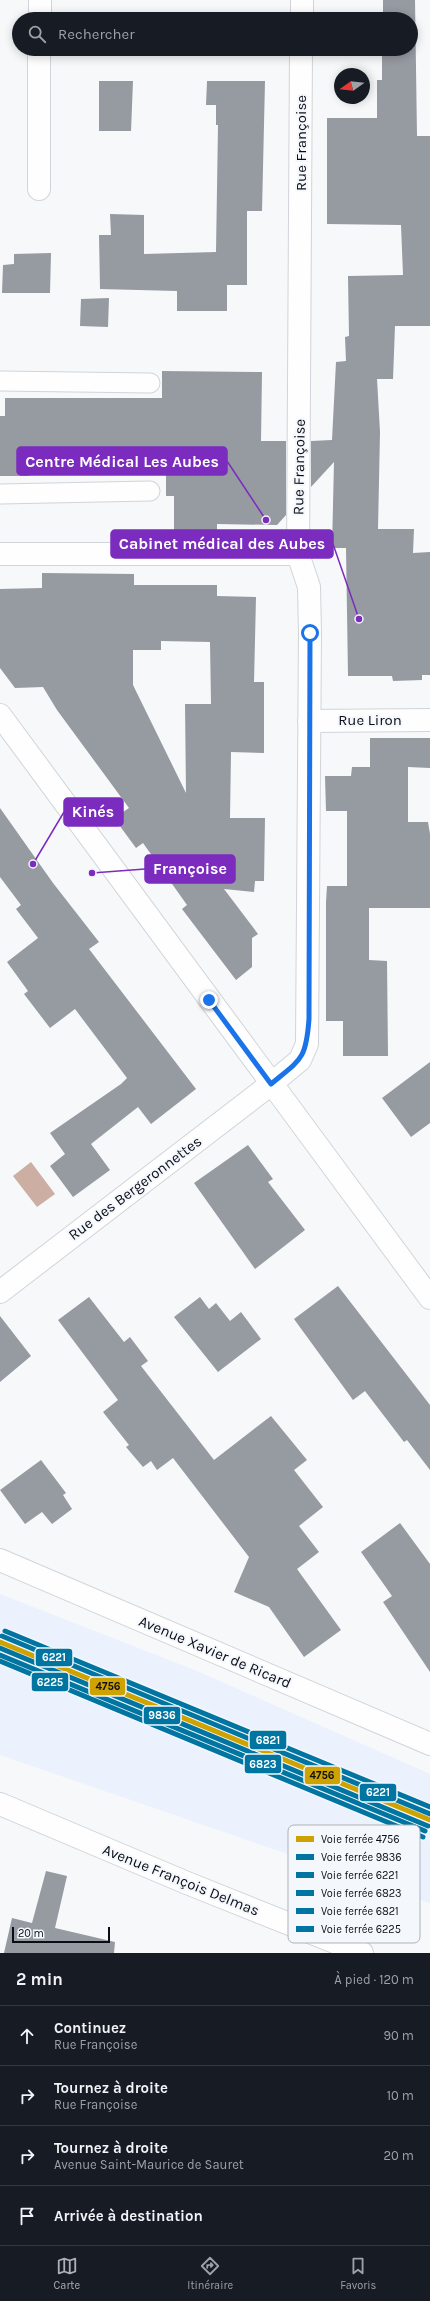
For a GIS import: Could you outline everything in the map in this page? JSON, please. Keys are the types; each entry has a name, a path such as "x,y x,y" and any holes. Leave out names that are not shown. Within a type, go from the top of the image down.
{"street":[{"path":"40,0 40,12"},
{"path":"302,0 302,12"},
{"path":"39,189 40,56"},
{"name":"Rue Françoise","path":"271,1084 300,1060 307,1044 309,587 298,554 302,56"},
{"path":"0,554 298,554"},
{"path":"0,715 430,1298"},
{"name":"Rue Liron","path":"309,721 430,720"},
{"name":"Rue des Bergeronnettes","path":"0,1292 271,1084"},
{"name":"Avenue Xavier de Ricard","path":"0,1560 430,1744"},
{"name":"Avenue François Delmas","path":"0,1804 187,1883 288,1923"},
{"name":"Avenue François Delmas","path":"337,1943 362,1953"}],"lane":[{"path":"0,381 150,383"},
{"path":"0,494 150,491"}],"shaded area":[{"path":"31,1162 55,1194 37,1207 13,1176"},
{"path":"0,1594 197,1671 430,1774 430,1903 420,1900 420,1825 288,1825 288,1854 0,1755"}],"building":[{"path":"383,0 415,0 415,12 383,12"},
{"path":"382,56 416,56 417,136 430,136 430,326 395,326 393,379 377,379 380,432 378,529 414,529 413,553 430,552 430,675 422,675 422,680 393,681 392,676 348,676 346,548 332,548 334,462 311,487 311,441 332,440 336,362 346,361 345,337 349,336 348,276 403,275 401,225 327,224 327,118 377,118 377,80 382,80"},
{"path":"99,81 133,81 131,131 99,131"},
{"path":"207,81 265,81 262,211 247,211 247,285 227,285 227,311 177,311 177,291 100,289 99,235 111,235 110,214 144,215 144,254 216,252 218,125 216,125 216,105 206,105"},
{"path":"51,253 50,293 2,293 3,265 14,264 14,254"},
{"path":"109,298 108,327 80,326 81,299"},
{"path":"162,371 262,372 261,441 286,441 286,515 277,525 217,524 217,534 174,534 174,496 166,496 166,455 162,455 162,447 29,447 29,476 0,476 0,416 5,416 5,398 162,398"},
{"path":"42,573 134,574 134,585 217,585 217,596 256,597 254,682 264,682 264,753 231,752 230,818 265,818 264,881 255,881 254,892 224,889 258,934 252,938 252,967 236,980 182,909 187,905 143,843 136,848 114,818 129,808 57,710 43,687 15,688 0,668 0,589 42,588","holes":["161,641 210,642 211,704 185,704 186,793 133,685 133,650 161,650"]},
{"path":"370,738 430,738 430,768 408,767 408,822 428,822 430,834 430,908 369,908 369,960 387,961 388,1056 343,1056 343,1021 326,1021 326,902 327,886 347,886 347,811 326,811 325,776 351,776 352,767 370,767"},
{"path":"0,808 53,883 99,942 89,949 196,1089 151,1124 138,1107 91,1144 110,1170 73,1197 50,1166 65,1154 50,1133 121,1084 127,1078 75,1009 50,1028 24,994 28,991 7,962 38,938 16,909 21,905 0,877"},
{"path":"430,1062 430,1123 411,1137 382,1098"},
{"path":"248,1145 273,1179 268,1182 305,1230 255,1269 194,1183"},
{"path":"338,1286 430,1405 430,1470 407,1440 404,1442 365,1391 353,1400 294,1319"},
{"path":"89,1297 124,1342 130,1337 148,1361 141,1366 214,1460 271,1416 307,1460 294,1470 323,1507 299,1526 319,1552 297,1569 341,1630 304,1657 269,1607 234,1592 249,1557 173,1458 157,1470 151,1461 143,1467 126,1447 129,1445 103,1412 118,1400 58,1320"},
{"path":"200,1297 209,1309 216,1303 230,1321 241,1312 261,1339 218,1372 174,1317"},
{"path":"0,1316 31,1356 0,1382"},
{"path":"41,1460 66,1493 63,1495 72,1509 52,1524 42,1512 25,1524 0,1490"},
{"path":"400,1523 430,1564 430,1672 383,1602 392,1596 361,1552"},
{"path":"46,1871 67,1876 55,1928 115,1942 114,1953 4,1953 12,1918 32,1923"}],"rail line":[{"name":"6821","path":"5,1631 430,1807"},
{"name":"6221","path":"2,1636 430,1814"},
{"name":"4756","path":"0,1642 430,1820"},
{"name":"9836","path":"0,1648 428,1826"},
{"name":"6823","path":"0,1655 411,1825"},
{"name":"6225","path":"0,1661 394,1825"},
{"name":"6823","path":"420,1829 425,1831"}],"place":[{"name":"Centre Médical Les Aubes","path":"266,520"},
{"name":"Cabinet médical des Aubes","path":"359,619"},
{"name":"Kinés","path":"33,864"},
{"name":"Françoise","path":"92,873"}],"route":[{"path":"209,1000 271,1084 300,1060 307,1044 309,1019 310,633"}]}
